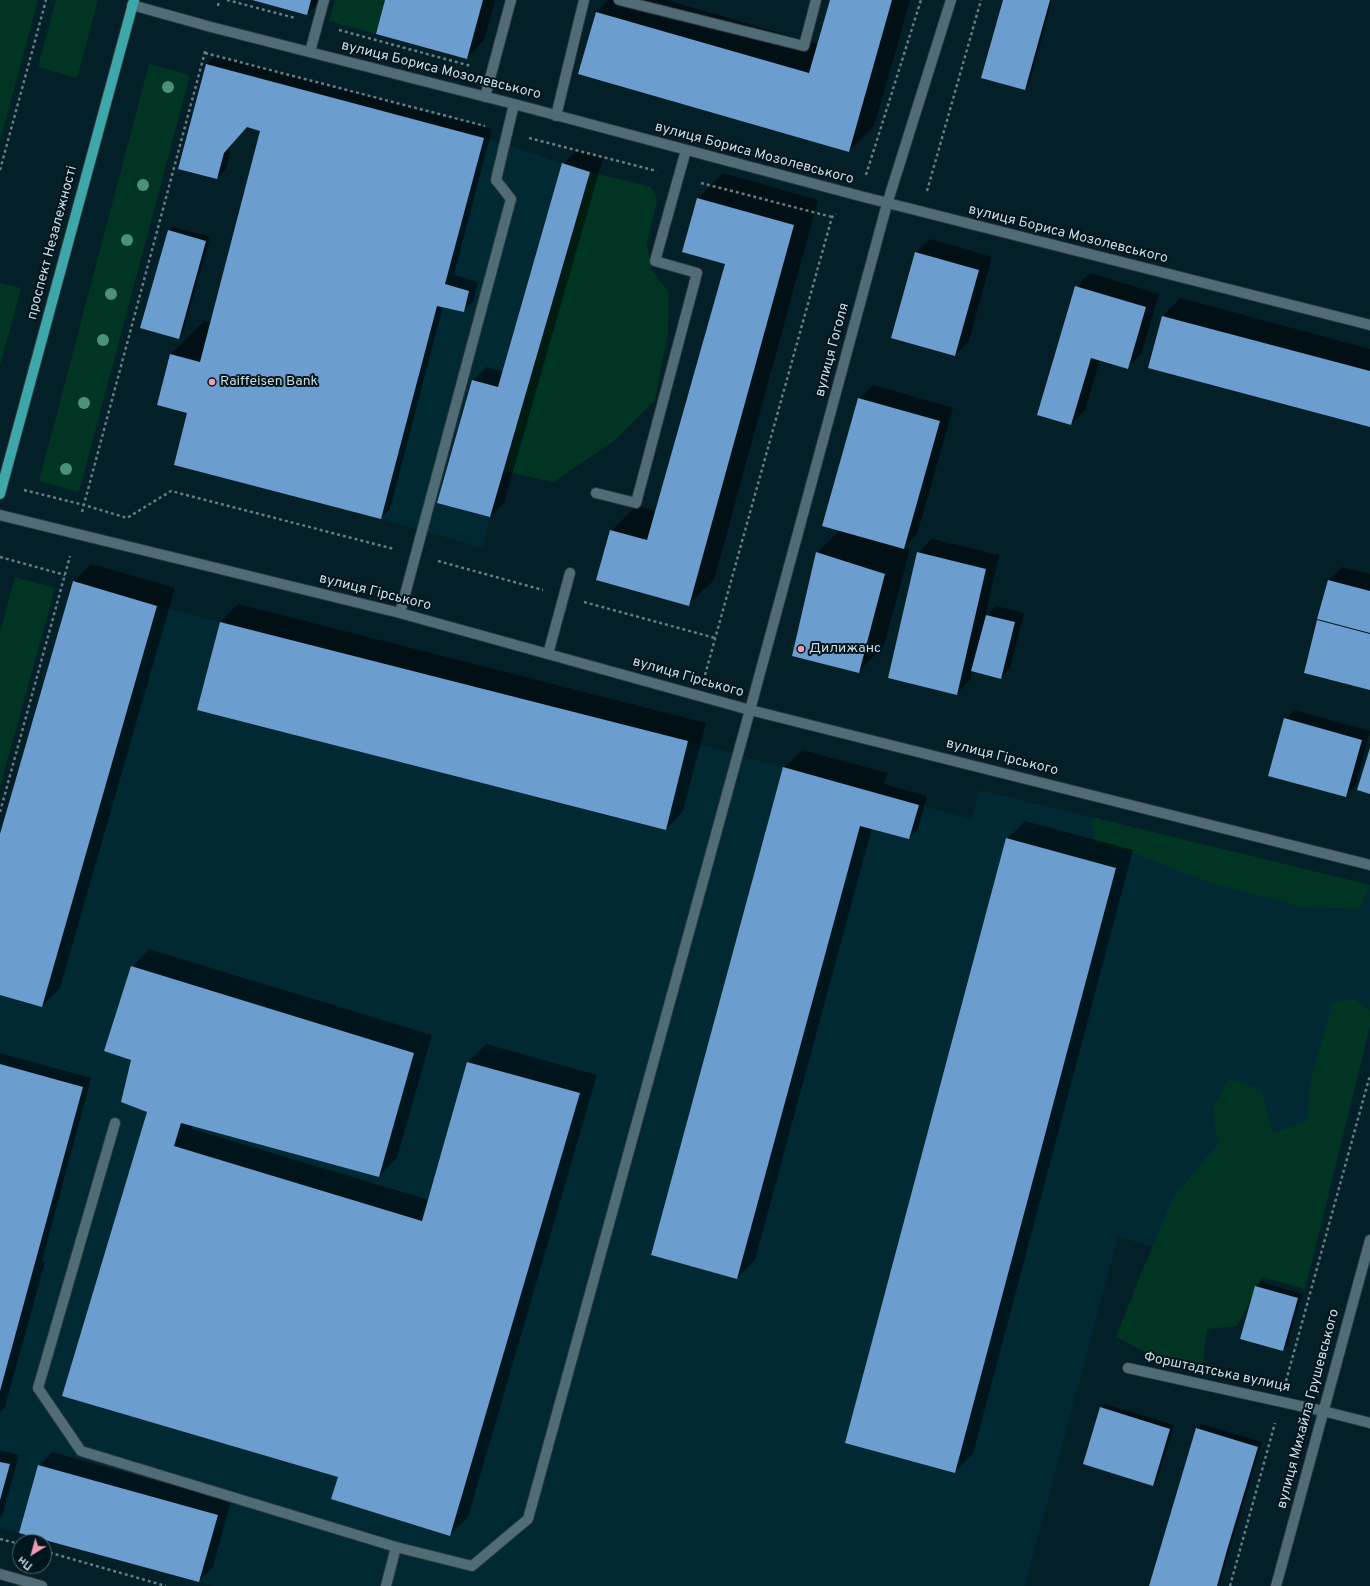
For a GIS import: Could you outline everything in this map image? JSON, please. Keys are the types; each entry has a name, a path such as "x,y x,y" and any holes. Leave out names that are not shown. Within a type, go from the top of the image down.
{"main road":[{"name":"проспект Незалежності","path":"1,490 133,3"}],"street":[{"path":"310,52 324,0"},
{"path":"485,97 511,0"},
{"path":"556,116 584,0"},
{"path":"619,0 804,46 816,0"},
{"name":"вулиця Гоголя","path":"396,1546 472,1566 528,1519 887,204 951,0"},
{"name":"вулиця Бориса Мозолевського","path":"133,3 211,27 514,104 887,204 1370,325"},
{"path":"400,613 510,199 496,180 514,104"},
{"path":"596,493 636,503 697,273 655,261 686,150"},
{"name":"вулиця Гірського","path":"0,515 400,613 750,710 1370,865"},
{"path":"548,654 570,573"},
{"path":"115,1123 38,1388 81,1451 396,1546 386,1586"},
{"name":"вулиця Михайла Грушевського","path":"1276,1586 1370,1240"},
{"name":"Форштадтська вулиця","path":"1128,1368 1370,1422"},
{"path":"0,1574 42,1586"}],"path":[{"path":"0,170 46,0"},
{"path":"699,695 832,217 860,196 920,0"},
{"path":"920,212 981,0"},
{"path":"0,812 77,533 211,27"},
{"path":"1,490 84,505"},
{"path":"0,556 65,574"},
{"path":"1230,1586 1370,1075"},
{"path":"0,1539 12,1542"},
{"path":"52,1553 166,1586"}],"shaded area":[{"path":"206,64 484,138 590,172 490,517 483,548 381,519 174,465 187,413 157,405 170,354 200,361 260,131 247,127 224,153 217,179 178,169"},
{"path":"73,581 158,606 688,741 971,819 980,790 1370,885 1370,1026 1305,1289 1118,1237 1025,1586 213,1586 52,1542 52,1534 22,1534 0,1528 0,834"}],"green space":[{"path":"0,0 38,0 0,141"},
{"path":"56,0 98,0 77,78 38,67"},
{"path":"335,0 385,0 376,34 329,21"},
{"path":"149,64 190,75 79,492 39,481"},
{"path":"590,172 651,187 657,200 647,242 652,270 669,293 668,332 655,400 614,441 553,482 504,471"},
{"path":"0,283 21,288 0,366"},
{"path":"15,577 55,588 0,787 0,632"},
{"path":"1092,817 1370,885 1359,909 1301,907 1208,882 1139,855 1094,842"},
{"path":"1353,999 1370,1010 1370,1026 1305,1289 1262,1277 1237,1326 1207,1329 1203,1364 1182,1371 1116,1337 1174,1196 1218,1144 1213,1108 1229,1079 1261,1089 1273,1133 1307,1121 1311,1079 1333,1002"}],"building":[{"path":"252,0 311,0 307,15"},
{"path":"385,0 483,0 467,59 376,34"},
{"path":"830,0 892,0 849,152 578,74 596,12 809,73"},
{"path":"1003,0 1050,0 1025,90 981,78"},
{"path":"206,64 484,138 445,284 469,291 464,312 437,306 381,519 174,465 187,413 157,405 170,354 200,362 260,131 247,127 224,153 217,179 178,169"},
{"path":"562,163 590,172 490,517 437,503 472,380 498,387"},
{"path":"697,198 794,225 689,606 596,580 610,530 647,540 725,264 682,252"},
{"path":"168,230 206,241 179,339 140,328"},
{"path":"915,252 979,270 955,356 891,338"},
{"path":"1075,286 1146,307 1128,369 1091,358 1071,425 1037,415"},
{"path":"1162,316 1370,371 1370,427 1148,368"},
{"path":"858,398 940,421 904,549 822,526"},
{"path":"816,552 885,574 859,673 792,656"},
{"path":"917,552 986,569 957,695 888,678"},
{"path":"1328,580 1370,591 1370,633 1317,619"},
{"path":"73,581 157,606 42,1007 0,995 0,834"},
{"path":"986,615 1015,622 1001,679 971,671"},
{"path":"1317,620 1370,634 1370,690 1304,673"},
{"path":"220,622 688,741 666,830 197,710"},
{"path":"1284,718 1362,740 1346,797 1268,776"},
{"path":"1370,748 1370,794 1357,790"},
{"path":"783,767 919,805 909,839 860,826 737,1279 651,1255"},
{"path":"1006,838 1116,868 955,1473 845,1443"},
{"path":"131,966 414,1053 379,1177 181,1123 174,1146 422,1221 467,1062 580,1093 450,1536 331,1499 338,1477 62,1396 147,1112 121,1102 131,1060 104,1051"},
{"path":"0,1064 83,1087 0,1391"},
{"path":"1255,1286 1298,1298 1283,1351 1240,1339"},
{"path":"1100,1407 1170,1429 1153,1486 1083,1464"},
{"path":"1196,1428 1258,1447 1217,1586 1149,1586"},
{"path":"0,1462 10,1464 0,1500"},
{"path":"38,1465 218,1515 199,1582 52,1542 52,1534 19,1533"}],"place":[{"name":"Raiffeisen Bank","path":"212,382"},
{"name":"Дилижанс","path":"801,649"}]}
